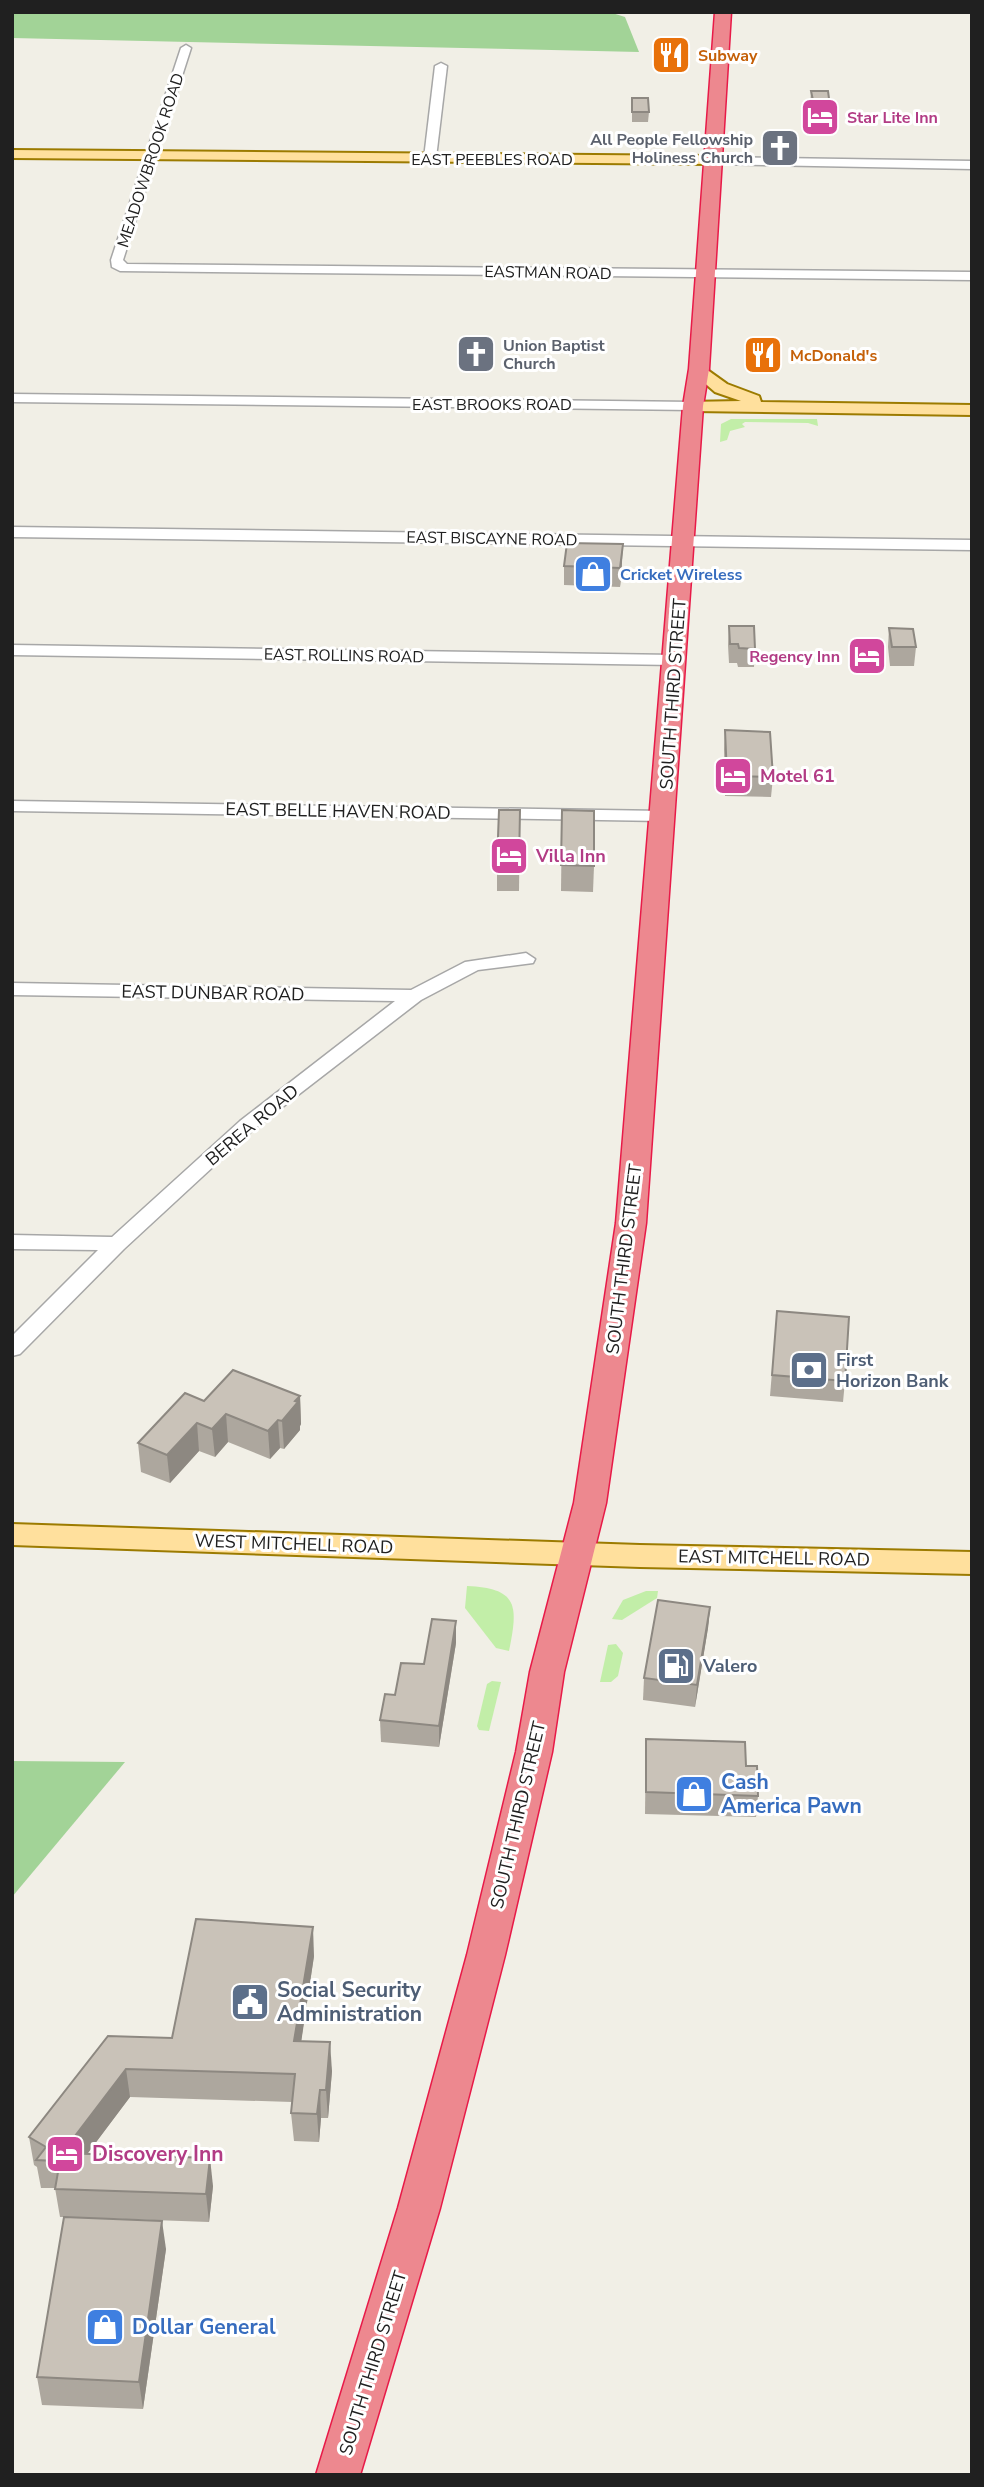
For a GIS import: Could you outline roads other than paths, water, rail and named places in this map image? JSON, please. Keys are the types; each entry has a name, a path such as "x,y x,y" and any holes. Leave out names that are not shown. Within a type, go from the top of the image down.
{"highway":[{"name":"SOUTH THIRD STREET","path":"338,2475 419,2208 486,1955 522,1809 547,1672 575,1552 590,1503 631,1223 693,406 699,369 703,274 723,12"}],"main road":[{"name":"EAST PEEBLES ROAD","path":"12,154 711,160"},
{"path":"699,369 712,382 746,398 813,408"},
{"name":"EAST BROOKS ROAD","path":"693,406 972,410"},
{"name":"WEST MITCHELL ROAD","path":"12,1534 575,1552"},
{"name":"EAST MITCHELL ROAD","path":"575,1552 639,1556 972,1563"}],"street":[{"name":"MEADOWBROOK ROAD","path":"125,268 117,264 117,260 186,48"},
{"path":"430,158 441,66"},
{"name":"EAST PEEBLES ROAD","path":"711,160 972,165"},
{"name":"EASTMAN ROAD","path":"125,268 972,276"},
{"name":"EAST BROOKS ROAD","path":"12,398 693,406"},
{"name":"EAST BISCAYNE ROAD","path":"12,532 972,545"},
{"name":"EAST ROLLINS ROAD","path":"12,650 675,660"},
{"name":"EAST BELLE HAVEN ROAD","path":"12,806 663,816"},
{"name":"BEREA ROAD","path":"12,1349 117,1244 247,1125 414,996 462,970 481,964 526,959"},
{"name":"EAST DUNBAR ROAD","path":"12,989 414,996"},
{"path":"12,1242 117,1244"}],"place":[{"name":"Subway","path":"671,55"},
{"name":"Star Lite Inn","path":"820,117"},
{"name":"All People Fellowship Holiness Church","path":"780,148"},
{"name":"Union Baptist Church","path":"476,354"},
{"name":"McDonald's","path":"763,355"},
{"name":"Cricket Wireless","path":"593,574"},
{"name":"Regency Inn","path":"867,656"},
{"name":"Motel 61","path":"733,776"},
{"name":"Villa Inn","path":"509,856"},
{"name":"First Horizon Bank","path":"809,1370"},
{"name":"Valero","path":"676,1666"},
{"name":"Cash America Pawn","path":"694,1794"},
{"name":"Social Security Administration","path":"250,2002"},
{"name":"Discovery Inn","path":"65,2154"},
{"name":"Dollar General","path":"105,2327"}]}
